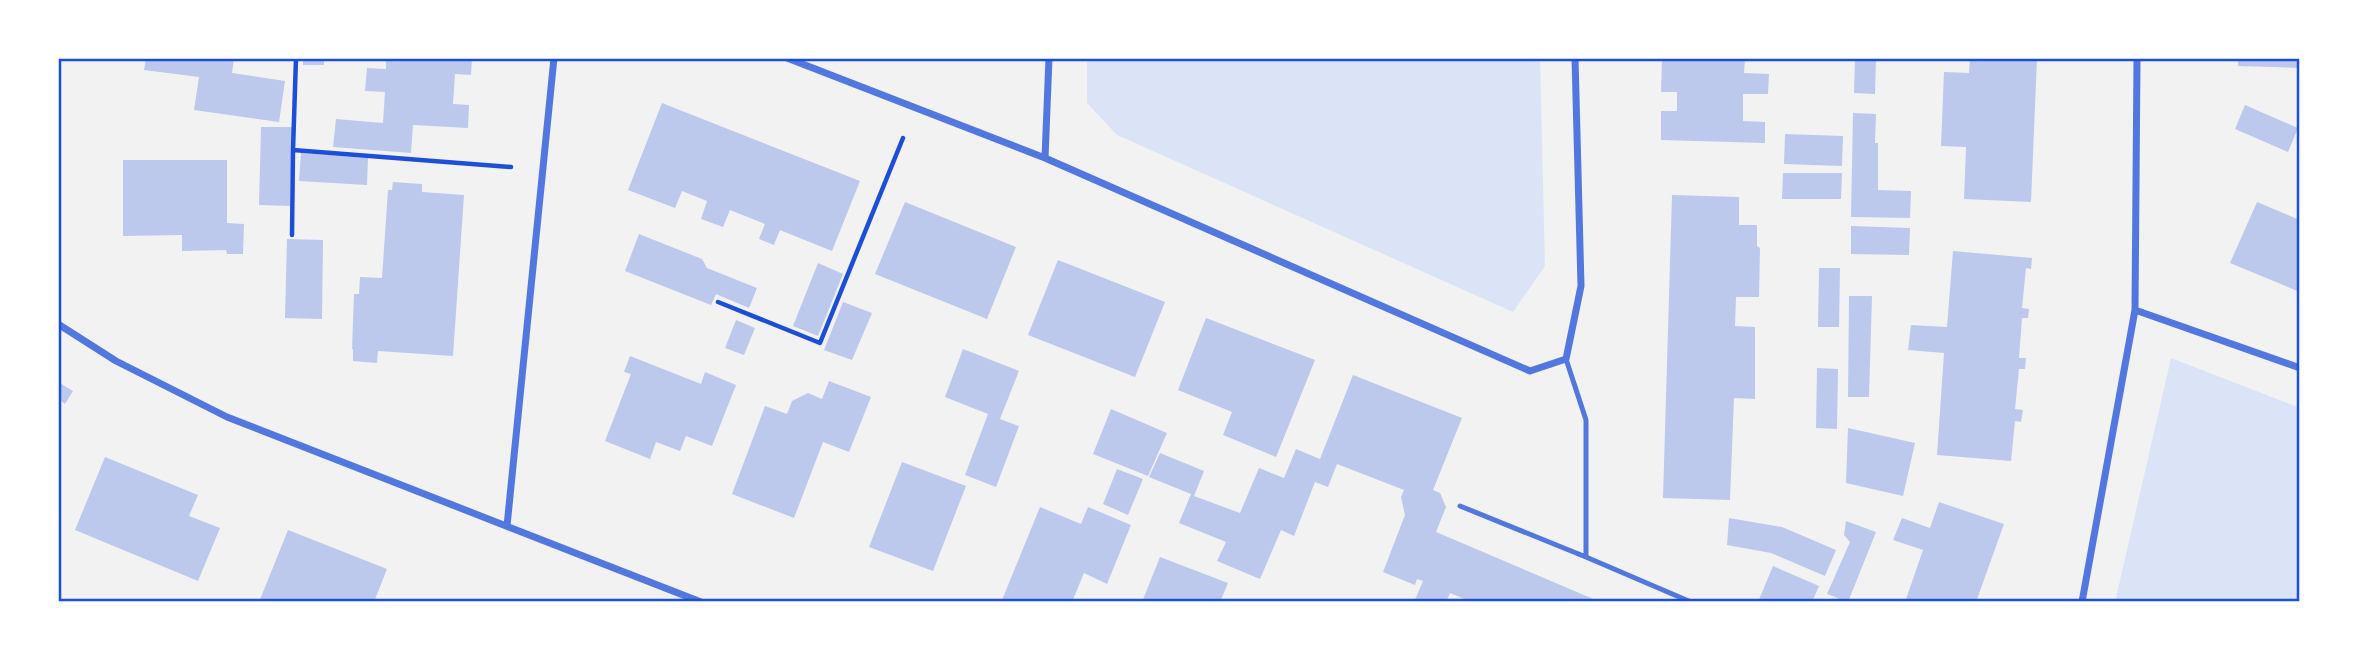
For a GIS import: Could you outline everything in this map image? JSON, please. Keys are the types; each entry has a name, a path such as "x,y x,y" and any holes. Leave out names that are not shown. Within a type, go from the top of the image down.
{"street":[{"path":"507,526 554,58"},
{"path":"787,58 1045,158 1530,371 1566,359 1581,286 1575,58"},
{"path":"1045,158 1049,58"},
{"path":"2081,602 2135,310 2137,58"},
{"path":"2135,310 2300,368"},
{"path":"58,324 116,361 227,416 701,602"}],"lane":[{"path":"1566,359 1586,420 1586,557"},
{"path":"1460,506 1691,602"}],"path":[{"path":"292,235 296,58"},
{"path":"718,302 820,343 916,108"},
{"path":"293,150 543,169"}],"shaded area":[{"path":"1087,58 1540,58 1545,266 1513,312 1117,135 1087,103"},
{"path":"2171,358 2300,408 2300,602 2115,602"}],"building":[{"path":"146,58 234,58 232,73 285,81 279,122 194,110 199,77 144,70"},
{"path":"303,58 324,58 324,65 303,65"},
{"path":"386,58 472,58 471,75 455,74 453,104 469,105 468,128 413,125 411,153 333,147 336,119 383,123 385,92 365,91 367,68 386,69"},
{"path":"1678,58 1745,58 1744,73 1769,74 1768,94 1743,94 1743,121 1765,122 1765,143 1661,140 1661,111 1677,111 1677,92 1661,92 1662,60 1678,61"},
{"path":"1855,58 1876,58 1875,94 1854,93"},
{"path":"1970,58 2037,58 2031,202 1964,199 1966,147 1941,146 1944,72 1969,73"},
{"path":"2238,58 2300,58 2300,68 2238,66"},
{"path":"662,103 860,181 832,251 780,230 774,245 759,239 765,224 730,210 723,227 701,219 707,201 682,191 675,208 628,190"},
{"path":"2245,105 2298,128 2288,152 2235,129"},
{"path":"1853,113 1876,114 1878,190 1911,191 1910,218 1851,217"},
{"path":"261,127 292,127 290,206 259,205"},
{"path":"1785,134 1843,136 1842,166 1784,164"},
{"path":"301,153 368,158 367,185 299,181"},
{"path":"123,160 227,160 227,223 244,224 243,254 227,254 226,250 182,251 182,235 123,236"},
{"path":"1783,173 1842,173 1841,199 1782,199"},
{"path":"393,182 422,184 422,192 464,195 453,356 378,351 377,363 353,361 354,294 359,294 360,277 382,278 388,190 392,190"},
{"path":"1672,195 1739,197 1739,225 1757,225 1757,246 1760,248 1759,297 1736,297 1735,326 1755,327 1755,399 1734,398 1730,500 1663,498"},
{"path":"905,202 1016,247 987,319 875,274"},
{"path":"2257,202 2300,220 2300,292 2230,263"},
{"path":"1851,226 1910,228 1909,255 1851,254"},
{"path":"639,234 702,259 707,268 757,288 749,308 716,294 711,305 625,271"},
{"path":"287,239 323,240 322,319 285,318"},
{"path":"1953,251 2032,258 2031,269 2026,268 2022,308 2029,309 2028,318 2022,318 2019,358 2026,358 2025,369 2019,369 2015,409 2023,410 2021,422 2015,421 2011,461 1937,455 1944,353 1908,350 1911,325 1947,327"},
{"path":"1058,260 1165,302 1135,377 1028,335"},
{"path":"818,263 843,274 818,336 793,326"},
{"path":"1819,268 1840,268 1839,327 1818,327"},
{"path":"1849,296 1872,296 1869,397 1848,397"},
{"path":"843,302 872,313 852,360 824,350"},
{"path":"1206,318 1315,360 1276,457 1223,435 1232,412 1178,390"},
{"path":"736,320 755,328 744,355 725,348"},
{"path":"963,349 1019,371 1000,419 1019,426 996,487 965,475 988,414 945,397"},
{"path":"630,356 701,384 705,372 736,385 712,446 686,436 680,451 656,442 650,459 605,441 631,374 624,372"},
{"path":"1817,368 1838,369 1837,429 1816,428"},
{"path":"1353,375 1462,418 1433,490 1440,493 1446,507 1436,532 1598,601 1607,602 1472,602 1450,593 1446,602 1414,602 1423,581 1417,579 1415,585 1383,572 1405,515 1401,497 1404,490 1337,464 1328,487 1315,482 1294,536 1281,530 1260,579 1217,561 1226,542 1179,523 1191,494 1149,477 1160,453 1204,471 1194,496 1240,513 1259,468 1284,478 1296,449 1320,459"},
{"path":"829,381 871,397 849,452 823,442 794,518 732,494 765,406 787,414 792,401 808,393 822,399"},
{"path":"58,382 73,391 65,404 58,399"},
{"path":"1111,409 1167,433 1148,476 1093,454"},
{"path":"1848,428 1915,443 1903,496 1846,483"},
{"path":"105,457 198,495 189,516 220,528 198,581 75,530"},
{"path":"902,462 966,486 933,571 869,547"},
{"path":"1117,469 1143,479 1128,515 1103,504"},
{"path":"1939,502 2004,524 1976,602 1905,602 1923,550 1893,540 1902,518 1930,528"},
{"path":"1040,507 1081,524 1088,507 1131,525 1107,584 1084,573 1072,602 1002,600"},
{"path":"1729,518 1782,527 1836,550 1825,576 1771,553 1727,545"},
{"path":"1846,521 1876,532 1848,602 1827,594 1850,542 1844,535"},
{"path":"288,530 387,569 374,602 259,602"},
{"path":"1160,557 1228,583 1220,602 1142,602"},
{"path":"1773,566 1819,586 1812,602 1758,602"}]}
